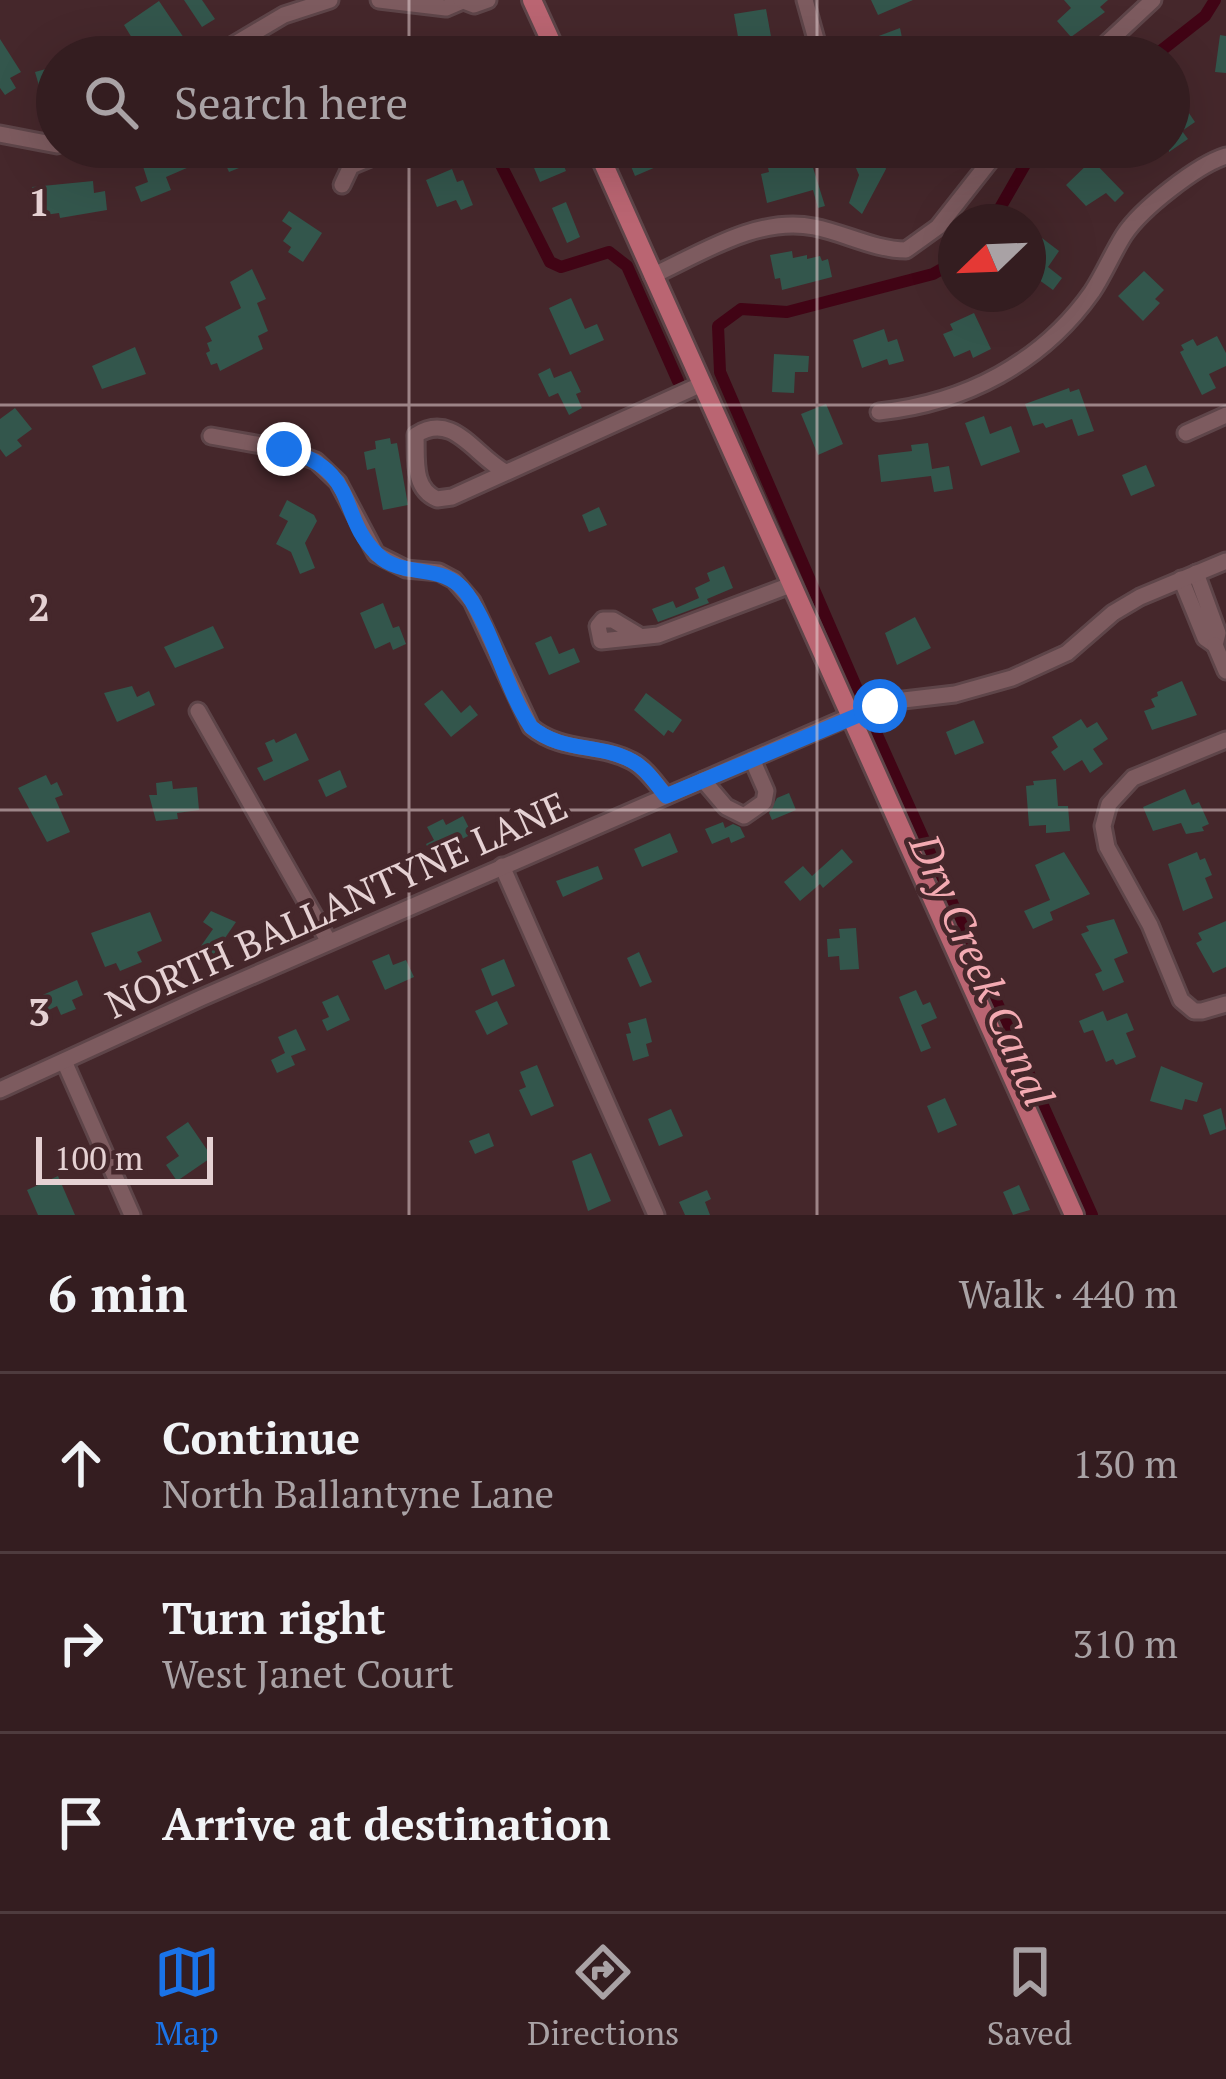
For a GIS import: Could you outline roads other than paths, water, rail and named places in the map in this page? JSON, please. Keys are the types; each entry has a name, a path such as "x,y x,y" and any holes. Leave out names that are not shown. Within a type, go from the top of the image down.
{"main road":[{"path":"532,0 548,36"},
{"path":"605,168 1074,1215"}],"street":[{"path":"248,36 284,15 330,0"},
{"path":"379,0 446,8 461,1 474,5 488,0"},
{"path":"805,0 815,36"},
{"path":"1114,36 1153,0"},
{"path":"0,134 36,141"},
{"path":"879,412 956,396 1001,375 1038,350 1084,303 1135,220 1202,166 1226,156"},
{"path":"342,184 350,168"},
{"path":"652,276 738,236 776,225 813,227 906,250 938,227 984,168"},
{"path":"505,472 448,427 437,425 416,435 418,477 429,496 452,497 702,384"},
{"path":"1186,433 1226,415"},
{"path":"211,436 302,454 328,470 376,554 406,569 439,572 464,589 531,727 562,746 632,761 666,796"},
{"name":"NORTH BALLANTYNE LANE","path":"0,1090 851,716 895,701 955,694 1012,678 1067,652 1113,613 1226,560"},
{"path":"1188,576 1218,633 1215,645 1226,671"},
{"path":"638,635 658,635 793,584"},
{"path":"198,711 329,942"},
{"path":"1226,740 1133,778 1109,804 1103,826 1106,847 1150,925 1181,1000 1194,1011 1226,1004"},
{"path":"703,780 726,807 744,816 764,802 766,791 752,759"},
{"path":"502,866 656,1215"},
{"path":"64,1061 132,1215"}],"waterway":[{"name":"Dry Creek Canal","path":"1180,36 1205,16 1215,0"},
{"path":"503,168 550,262 561,267 609,252 627,266 678,381"},
{"name":"Dry Creek Canal","path":"1002,204 1023,168"},
{"name":"Dry Creek Canal","path":"860,696 720,372 718,326 741,309 787,312 938,271"},
{"name":"Dry Creek Canal","path":"873,726 1092,1215"}]}
